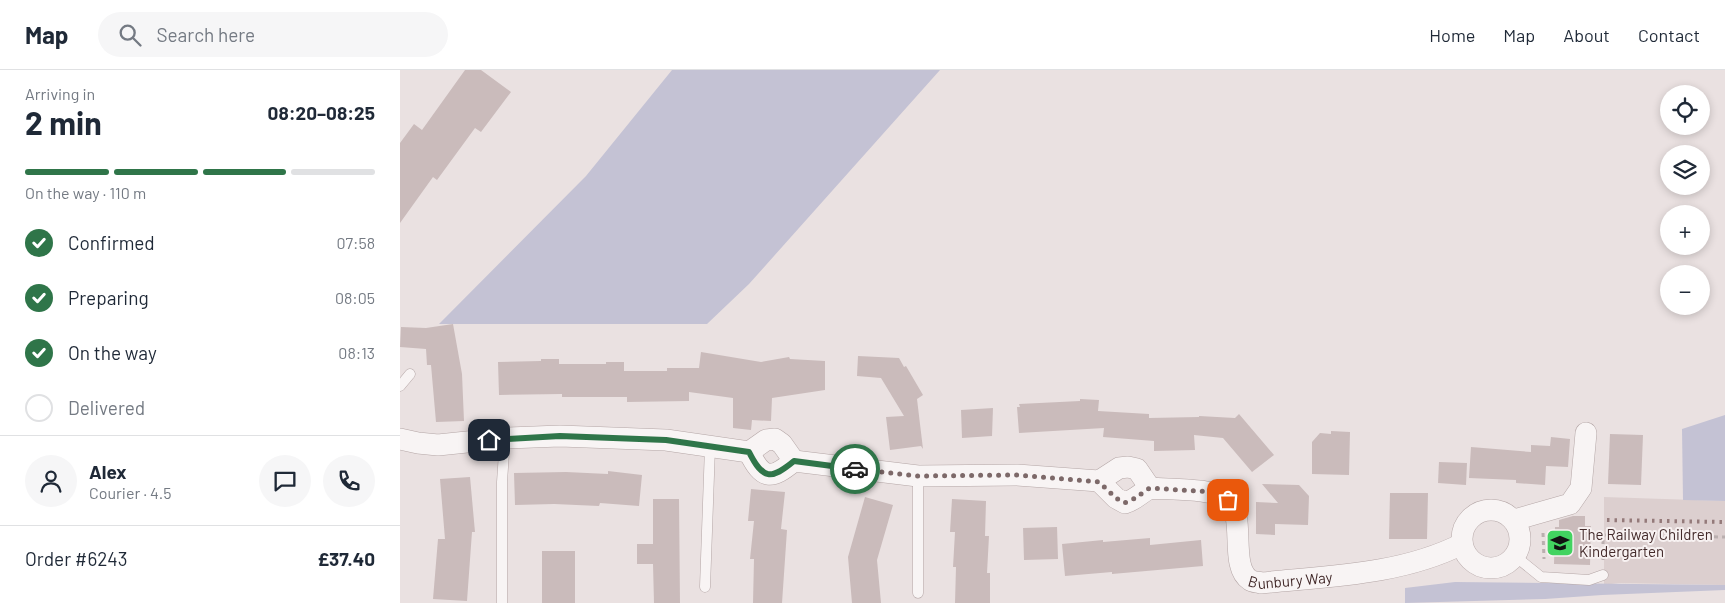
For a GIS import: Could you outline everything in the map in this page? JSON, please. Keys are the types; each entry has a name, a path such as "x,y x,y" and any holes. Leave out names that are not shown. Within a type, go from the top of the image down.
{"street":[{"path":"1519,519 1520,547 1515,556 1506,565 1497,568 1482,568 1471,561 1465,554 1462,544 1463,529 1467,521 1476,514 1486,510 1497,510 1519,519 1570,504 1581,488 1586,433"},
{"path":"400,439 418,443 438,444 505,438 560,436 666,440 749,452 766,440 775,439 782,444 794,461"},
{"path":"749,452 757,469 770,474 780,472 794,461 918,476 1017,475 1099,482 1124,503 1134,500 1150,488 1137,469 1128,467 1119,468 1099,482"},
{"name":"Bunbury Way","path":"1150,488 1212,492 1228,500 1235,508 1241,565 1245,575 1251,581 1262,583 1392,568 1440,555 1462,544"}],"lane":[{"path":"400,386 410,374"},
{"path":"502,603 502,482 505,438"},
{"path":"705,587 710,447"},
{"path":"918,476 918,593"},
{"path":"1515,556 1541,577 1589,580 1602,575"}],"path":[{"path":"1519,519 1544,533 1544,568"},
{"path":"1602,575 1603,535 1725,537"}],"shaded area":[{"path":"672,70 940,70 749,284 707,324 439,324 586,176"},
{"path":"1725,415 1725,501 1683,500 1682,429"},
{"path":"1604,497 1725,501 1725,585 1619,583 1604,585"},
{"path":"1455,582 1725,585 1725,590 1545,599 1405,603 1405,588"}],"building":[{"path":"465,70 481,70 511,92 481,132 475,128 437,180 433,177 400,223 400,143 414,124 422,130"},
{"path":"453,324 462,374 464,421 436,422 431,365 427,365 426,349 400,347 401,327 426,328"},
{"path":"701,352 761,362 789,357 790,359 825,361 825,390 772,398 771,421 752,420 751,430 733,428 733,398 689,392 689,401 627,402 627,397 562,397 562,394 499,395 498,362 559,359 559,364 624,362 624,371 667,371 667,368 699,368"},
{"path":"858,356 899,358 904,367 906,366 923,395 917,399 923,449 921,446 890,450 886,417 904,416 881,378 857,376"},
{"path":"1080,399 1099,400 1098,411 1149,414 1149,418 1199,416 1235,418 1239,414 1274,455 1252,472 1223,438 1194,435 1195,450 1154,451 1154,441 1103,437 1104,428 1019,433 1017,407 1020,407 1019,404 1080,401"},
{"path":"993,408 992,436 962,438 961,410"},
{"path":"1331,431 1350,432 1349,475 1312,474 1312,442 1320,433 1331,434"},
{"path":"1610,434 1643,435 1641,485 1608,484"},
{"path":"1551,437 1570,439 1568,467 1546,466 1545,485 1516,483 1516,480 1469,478 1471,447 1531,452 1531,445 1550,446"},
{"path":"1439,462 1467,463 1466,485 1438,483"},
{"path":"608,471 642,475 639,506 600,503 599,506 515,505 514,473 566,472 608,474"},
{"path":"470,477 475,532 472,532 467,601 433,599 438,539 445,539 440,479"},
{"path":"1262,484 1299,485 1309,496 1308,525 1275,524 1275,535 1256,534 1256,502 1278,503"},
{"path":"751,489 785,492 781,529 787,530 782,603 753,603 754,559 750,559 754,521 748,521"},
{"path":"1390,493 1428,493 1427,539 1389,539"},
{"path":"865,497 893,505 877,560 881,603 852,603 848,557"},
{"path":"653,499 679,499 680,603 654,603 653,564 637,564 637,544 653,544"},
{"path":"952,499 986,501 985,536 989,536 987,573 990,573 990,603 955,603 956,567 953,567 955,532 950,532"},
{"path":"1573,516 1585,516 1585,526 1591,526 1590,565 1554,564 1555,527 1559,527 1559,520"},
{"path":"1057,527 1058,559 1024,560 1023,528"},
{"path":"1150,538 1150,545 1201,540 1203,566 1065,576 1062,544"},
{"path":"542,551 575,551 575,603 542,603"}],"railway":[{"path":"1607,520 1725,522"}],"way so far":[{"path":"855,469 918,476 1017,475 1099,482 1124,503 1134,500 1150,488 1212,492 1228,500"}],"place":[{"name":"The Railway Children Kindergarten","path":"1560,543"}],"route":[{"path":"489,440 560,436 666,440 749,452 757,469 770,474 780,472 794,461 855,469"}]}
